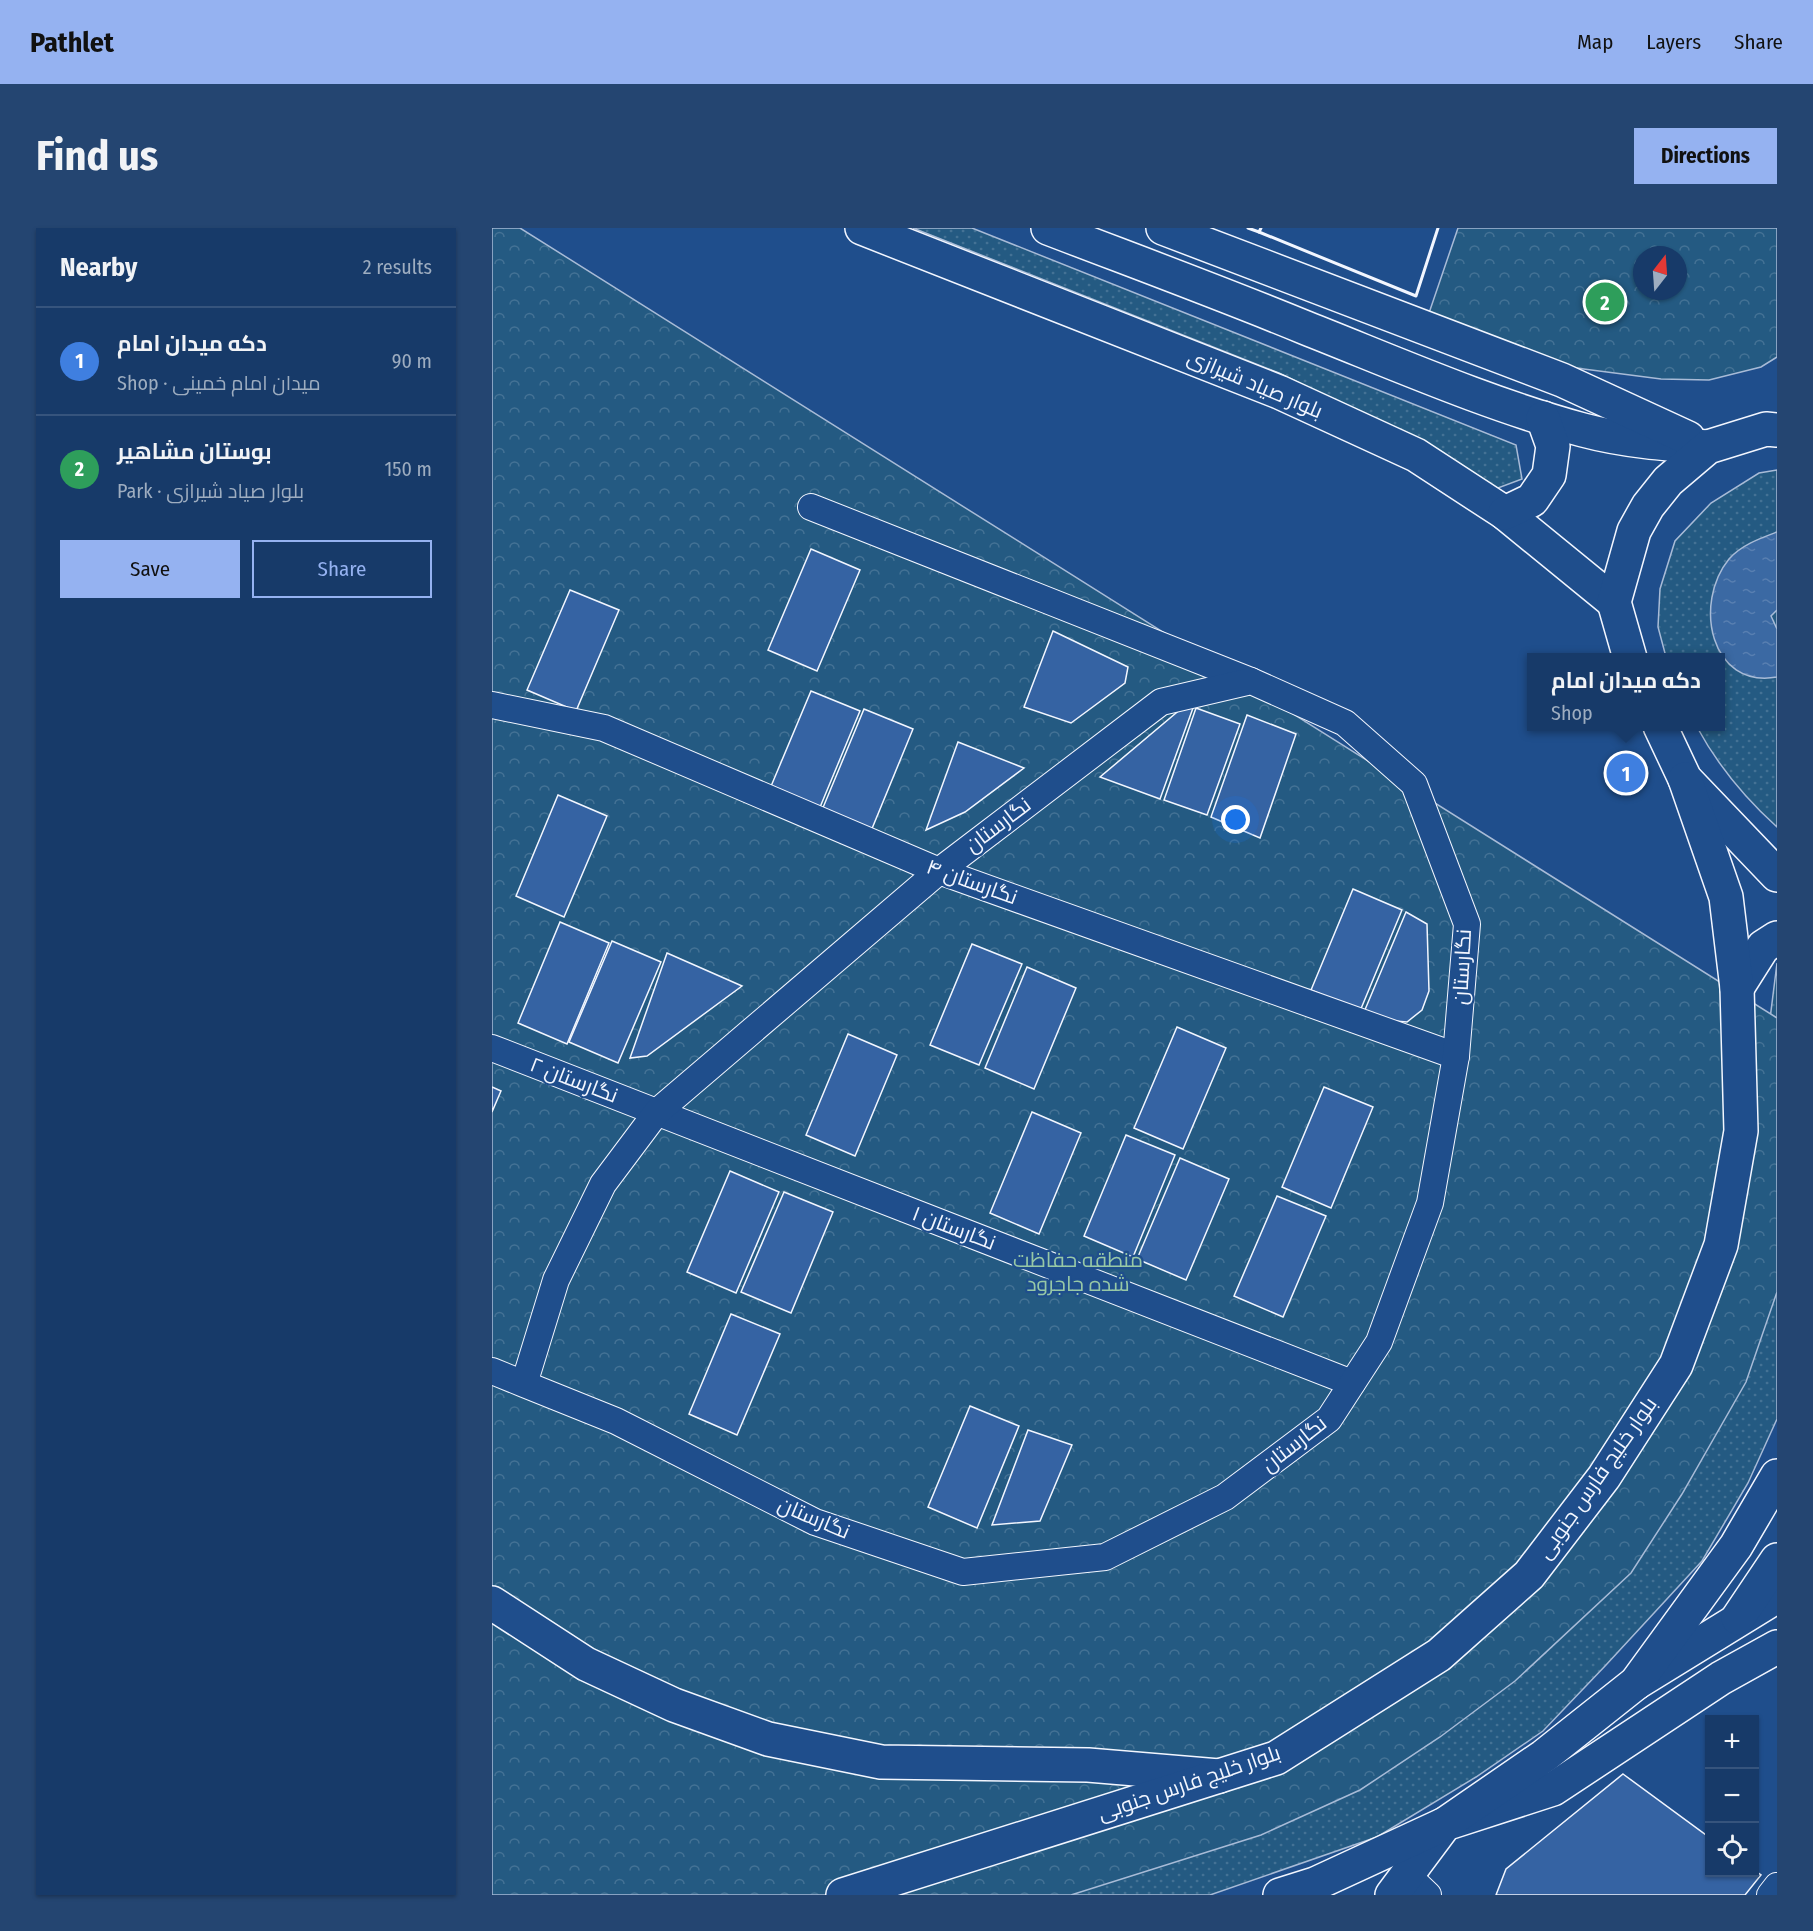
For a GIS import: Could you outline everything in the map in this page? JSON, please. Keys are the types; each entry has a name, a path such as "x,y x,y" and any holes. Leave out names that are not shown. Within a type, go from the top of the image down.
{"main road":[{"name":"بلوار صیاد شیرازی","path":"862,228 1279,392 1416,455 1505,513 1614,602"},
{"path":"1048,228 1305,327 1447,385 1584,430 1647,442 1708,447 1773,427"},
{"path":"1163,228 1562,380 1708,447"},
{"path":"1505,513 1532,500 1549,475 1553,446 1543,418"},
{"path":"1629,653 1614,602 1634,531 1648,506 1668,481 1708,447"},
{"path":"1662,731 1685,779 1777,875"},
{"name":"بلوار خلیج فارس جنوبی","path":"843,1895 1276,1758 1439,1655 1529,1575 1604,1477 1676,1365 1721,1245 1741,1131 1737,988 1726,897 1685,779"},
{"path":"1737,988 1763,947 1773,938 1777,938"},
{"path":"1636,1683 1737,1546 1777,1476"},
{"path":"1738,1618 1777,1560"},
{"path":"1409,1888 1445,1824 1544,1756 1636,1683 1777,1596"},
{"path":"492,1603 585,1664 674,1705 768,1739 881,1762 1088,1766 1219,1776"},
{"path":"1280,1895 1315,1884 1445,1824 1553,1789 1721,1677 1777,1647"}],"street":[{"path":"811,507 1251,681"},
{"name":"نگارستان","path":"492,1371 524,1384 616,1421 815,1522 963,1572 1105,1557 1225,1497 1329,1419 1379,1342 1430,1203 1456,1056 1467,924 1414,784 1345,723 1251,681 1161,702 939,871 657,1112 603,1184 556,1280 524,1384"},
{"name":"نگارستان ۴","path":"492,705 604,728 939,871 1456,1056"},
{"name":"نگارستان ۲","path":"492,1048 657,1112"},
{"name":"نگارستان ۱","path":"657,1112 1352,1383"}],"green space":[{"name":"منطقه حفاظت شده جاجرود","path":"492,228 520,228 1777,1018 1777,1292 1746,1382 1682,1494 1631,1573 1515,1681 1440,1737 1360,1790 1261,1835 1071,1895 492,1895"},
{"path":"913,228 972,228 1516,445 1522,479 1490,491 1417,441 1279,373"},
{"path":"1458,228 1777,228 1777,357 1761,367 1709,380 1661,379 1576,368 1429,313"},
{"path":"1777,470 1777,827 1733,780 1700,731 1725,731 1725,653 1665,653 1658,627 1660,589 1675,541 1711,503 1759,473"},
{"path":"1777,963 1777,1419 1748,1483 1702,1561 1543,1731 1476,1777 1377,1837 1210,1895 918,1895 1768,1035"}],"water":[{"path":"1777,532 1777,610 1771,616 1777,629 1777,677 1754,677 1736,670 1725,659 1725,653 1721,653 1714,639 1711,619 1712,598 1718,577 1729,559 1752,542"}],"building":[{"path":"811,549 860,570 817,671 768,650"},
{"path":"570,590 619,610 576,711 527,690"},
{"path":"1053,631 1128,667 1125,683 1071,723 1024,707"},
{"path":"811,691 860,711 818,812 769,791"},
{"path":"1182,708 1193,708 1160,799 1100,777"},
{"path":"1196,708 1240,724 1207,815 1164,800"},
{"path":"864,709 913,729 871,831 822,810"},
{"path":"1247,715 1296,734 1260,838 1211,817"},
{"path":"958,742 1024,768 965,812 926,830"},
{"path":"558,795 607,816 564,917 516,896"},
{"path":"1353,889 1402,910 1360,1011 1311,990"},
{"path":"1406,912 1427,924 1429,991 1422,1010 1407,1022 1383,1020 1364,1012"},
{"path":"560,922 609,943 567,1044 518,1023"},
{"path":"612,941 661,962 618,1063 569,1042"},
{"path":"972,944 1022,964 979,1065 930,1045"},
{"path":"667,953 742,986 647,1056 630,1058"},
{"path":"1027,967 1076,988 1034,1089 985,1068"},
{"path":"1177,1027 1226,1048 1183,1149 1134,1128"},
{"path":"848,1034 897,1055 855,1156 806,1135"},
{"path":"492,1087 501,1091 492,1112"},
{"path":"1324,1087 1373,1107 1331,1208 1282,1187"},
{"path":"1032,1112 1081,1133 1039,1234 990,1213"},
{"path":"1126,1135 1175,1155 1133,1257 1084,1236"},
{"path":"1180,1158 1229,1179 1186,1280 1137,1259"},
{"path":"730,1171 779,1192 736,1293 687,1272"},
{"path":"784,1192 833,1212 791,1313 741,1292"},
{"path":"1277,1196 1326,1216 1283,1317 1234,1296"},
{"path":"731,1314 780,1334 737,1435 689,1414"},
{"path":"970,1406 1019,1426 977,1528 928,1507"},
{"path":"1028,1430 1072,1445 1040,1521 992,1525"},
{"path":"1623,1774 1705,1834 1705,1877 1759,1877 1759,1874 1761,1875 1745,1895 1496,1895 1506,1869"}],"wall":[{"path":"1248,228 1259,232 1261,228"},
{"path":"1259,232 1416,296 1438,228"}],"place":[{"name":"بوستان مشاهیر","path":"1605,302"},
{"name":"دکه میدان امام","path":"1626,773"}]}
